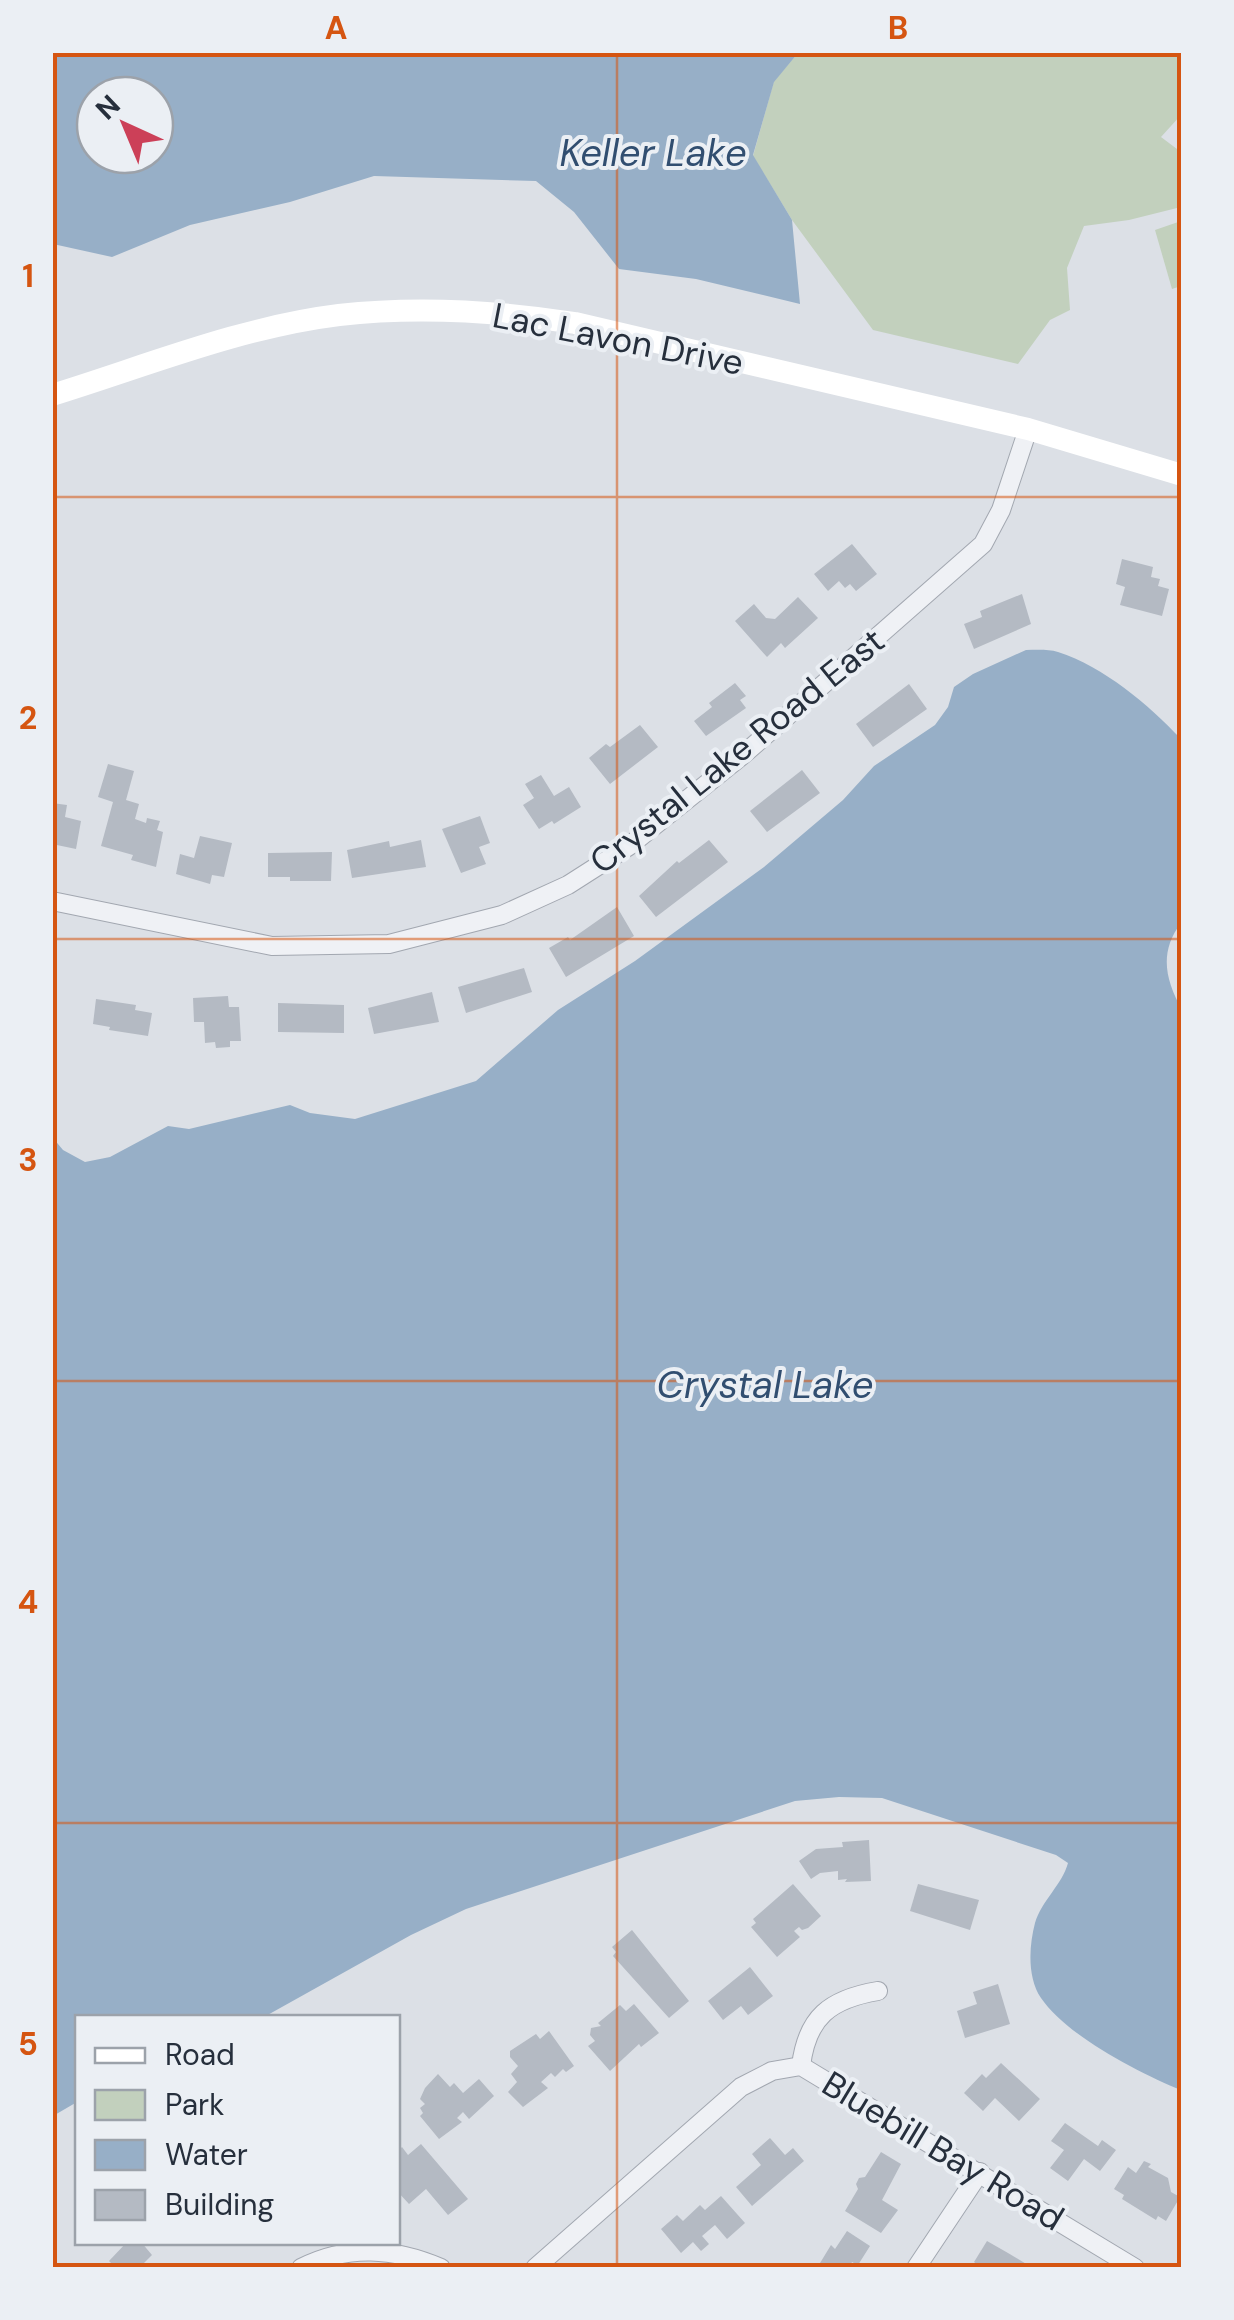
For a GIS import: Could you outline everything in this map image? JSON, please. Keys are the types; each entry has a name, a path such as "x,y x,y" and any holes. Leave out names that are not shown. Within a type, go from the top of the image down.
{"street":[{"name":"Lac Lavon Drive","path":"52,396 252,332 338,316 413,310 500,312 575,324 1028,430 1182,475"},
{"name":"Crystal Lake Road East","path":"52,901 272,946 389,944 502,914 568,885 629,846 744,754 983,544 1002,510 1028,430"},
{"name":"Bluebill Bay Road","path":"801,2066 804,2039 811,2026 850,1996 878,1991"},
{"name":"Bluebill Bay Road","path":"534,2268 741,2087 772,2070 801,2066 1136,2268"},
{"path":"916,2268 980,2172"},
{"path":"301,2268 356,2250 399,2254 441,2268"}],"green space":[{"path":"798,53 1181,53 1181,115 1161,137 1181,152 1181,207 1084,226 1067,268 1070,310 1050,320 1018,364 873,330 792,220 753,156 774,81"},
{"path":"1181,221 1181,286 1172,289 1155,230"}],"water":[{"name":"Keller Lake","path":"53,52 798,53 774,82 753,155 792,220 800,304 696,279 619,269 574,212 536,181 374,176 290,202 190,225 112,257 53,244"},
{"name":"Crystal Lake","path":"1026,650 1058,652 1108,677 1140,700 1181,739 1181,923 1169,944 1167,966 1182,1010 1181,2090 1086,2039 1053,2012 1036,1990 1030,1961 1035,1923 1068,1863 1056,1855 882,1798 839,1797 795,1801 466,1909 268,2015 75,2015 75,2103 53,2116 53,1138 63,1150 85,1162 110,1157 168,1126 189,1129 290,1105 310,1113 355,1119 476,1081 558,1010 635,961 764,867 843,800 874,766 935,725 948,707 954,687"}],"building":[{"path":"852,544 877,574 856,591 839,581 828,591 814,574"},
{"path":"1122,559 1153,567 1151,577 1160,579 1158,586 1169,589 1162,616 1120,605 1125,587 1116,584"},
{"path":"1022,594 1031,624 974,649 964,624 982,617 980,611"},
{"path":"798,597 818,618 785,648 781,643 767,657 735,621 754,604 766,618 775,619"},
{"path":"735,683 746,696 740,700 746,708 706,736 694,721 712,707 709,703"},
{"path":"909,684 927,709 873,747 856,724"},
{"path":"640,725 658,747 610,784 589,758"},
{"path":"108,764 134,771 126,800 139,804 135,819 146,823 147,818 160,821 157,830 163,832 156,867 131,860 133,855 101,846 113,802 98,797"},
{"path":"802,770 820,793 767,832 750,811"},
{"path":"541,775 554,796 569,787 581,807 539,829 523,805 534,798 525,784"},
{"path":"52,803 67,805 65,817 81,821 76,849 52,844"},
{"path":"480,816 490,843 479,847 486,864 461,873 442,829"},
{"path":"200,836 232,843 224,877 212,875 210,884 176,874 180,854 194,858"},
{"path":"421,840 426,867 352,878 347,850 389,841 390,847"},
{"path":"709,840 728,862 656,917 639,896 677,861"},
{"path":"332,852 331,881 268,877 268,853"},
{"path":"617,907 634,936 566,977 549,948 568,937 570,940"},
{"path":"524,968 532,992 466,1013 458,987"},
{"path":"432,992 439,1022 374,1034 368,1008"},
{"path":"228,996 229,1007 239,1007 241,1041 216,1048 215,1042 205,1043 204,1022 194,1022 193,998"},
{"path":"96,999 136,1005 135,1010 152,1013 148,1036 93,1024"},
{"path":"278,1003 344,1005 344,1033 278,1032"},
{"path":"869,1840 871,1881 838,1880 838,1871 820,1873 811,1879 799,1861 816,1849"},
{"path":"793,1884 821,1916 808,1928 794,1931 800,1937 777,1957 751,1927 756,1923 753,1919"},
{"path":"918,1884 979,1900 970,1930 910,1911"},
{"path":"632,1930 689,2001 669,2018 613,1956 616,1952 612,1947"},
{"path":"750,1967 773,1996 748,2015 741,2006 723,2020 708,2001"},
{"path":"998,1984 1010,2024 965,2038 957,2011 977,2004 973,1992"},
{"path":"634,2004 659,2033 641,2047 639,2044 610,2071 588,2046 595,2041 590,2035 591,2028 601,2026 598,2023 620,2005 626,2011"},
{"path":"549,2031 574,2066 555,2077 551,2073 541,2082 548,2088 523,2107 508,2092 517,2082 511,2074 518,2066 510,2051 536,2034 540,2039"},
{"path":"1001,2063 1040,2099 1019,2121 995,2098 983,2111 964,2093 982,2074 986,2078"},
{"path":"438,2074 450,2087 454,2083 463,2093 479,2079 494,2096 469,2119 463,2112 457,2118 462,2122 439,2139 420,2116 420,2108 425,2104 420,2099"},
{"path":"1065,2123 1098,2146 1102,2140 1116,2150 1100,2171 1084,2159 1068,2181 1050,2168 1064,2150 1051,2141"},
{"path":"770,2138 785,2155 793,2148 804,2161 752,2206 736,2187 761,2165 752,2154"},
{"path":"421,2144 468,2199 448,2215 426,2189 409,2204 400,2194 402,2147 408,2155"},
{"path":"881,2152 901,2164 882,2200 898,2210 881,2233 845,2211 858,2189 859,2178 865,2177"},
{"path":"1144,2161 1168,2178 1171,2192 1180,2197 1166,2221 1158,2216 1156,2220 1122,2199 1124,2195 1114,2189 1128,2167 1136,2173"},
{"path":"721,2196 745,2223 727,2239 715,2225 702,2236 709,2244 701,2251 693,2242 681,2253 661,2229 677,2215 683,2221 700,2205 705,2210"},
{"path":"847,2231 870,2246 858,2265 852,2262 849,2268 817,2268 831,2245 835,2249"},
{"path":"987,2241 1033,2268 982,2268 974,2262"},
{"path":"124,2245 144,2245 152,2255 139,2268 116,2268 109,2261"}]}
